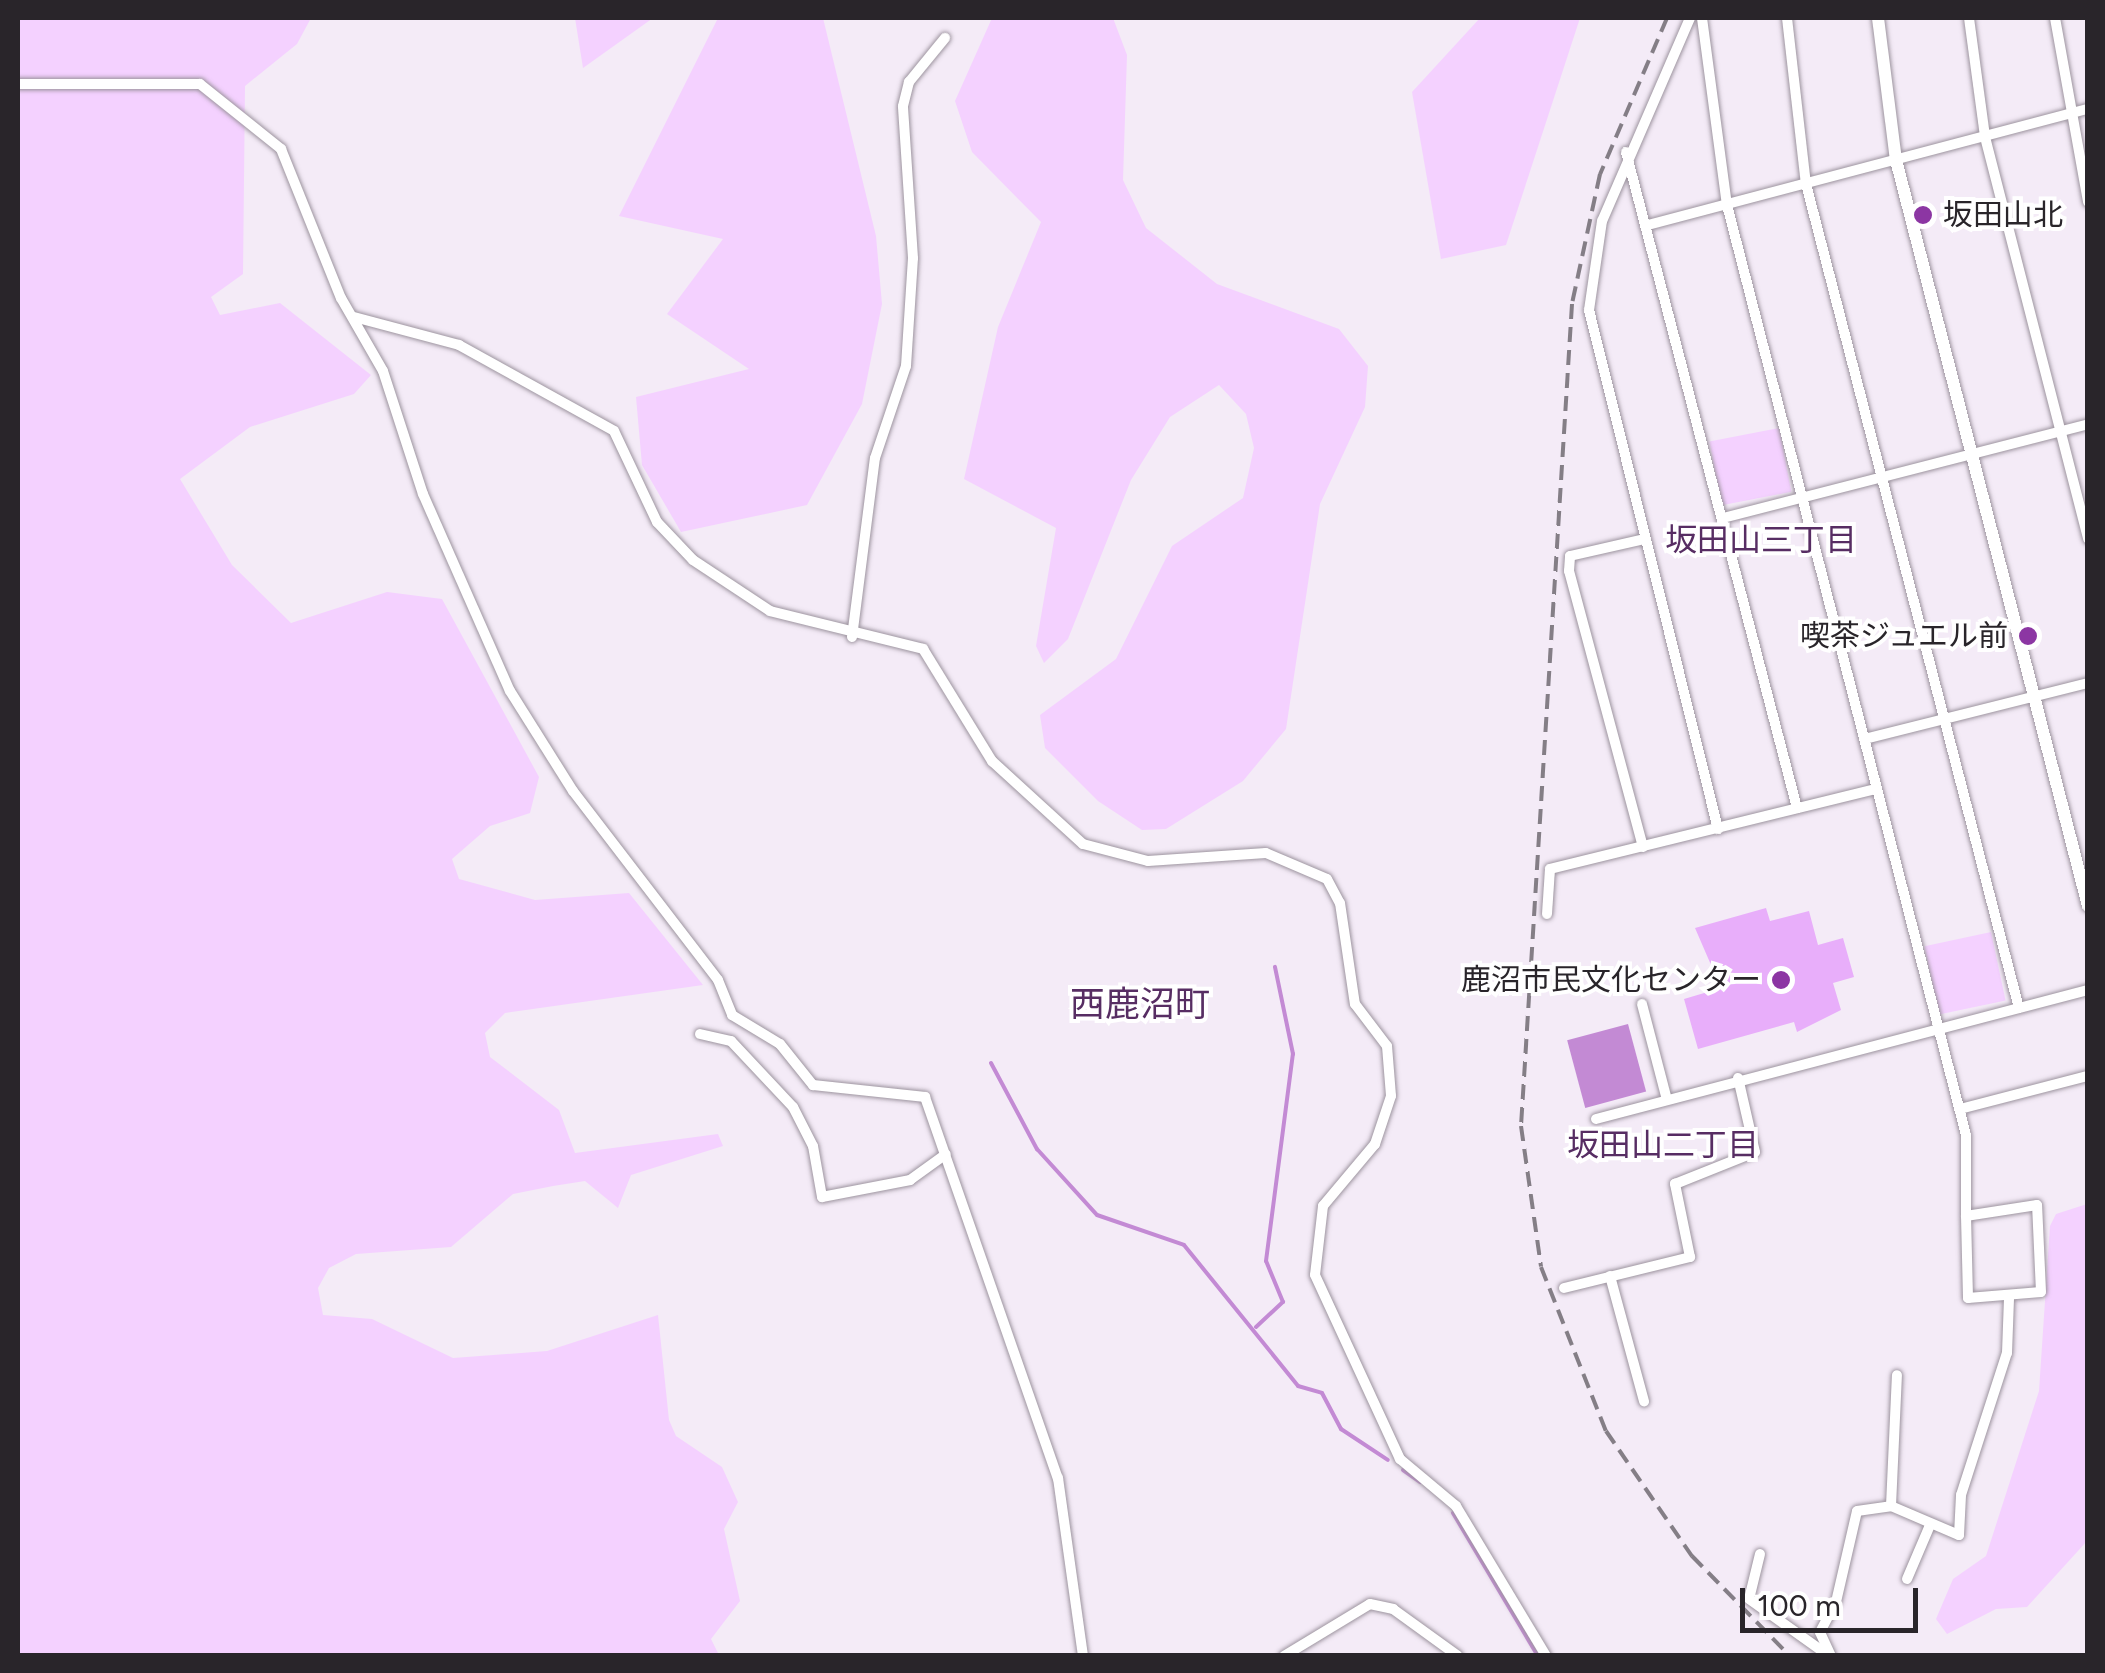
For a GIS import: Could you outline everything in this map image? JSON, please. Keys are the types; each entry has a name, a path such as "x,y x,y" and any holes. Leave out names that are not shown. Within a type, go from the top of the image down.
{"street":[{"path":"1690,18 1626,152 1602,222 1589,310 1718,828"},
{"path":"1702,18 1728,205 1960,1109 1968,1298 2008,1298 2042,1292 2037,1205 1966,1216"},
{"path":"1787,18 1806,184 2019,1008"},
{"path":"1878,18 1896,160 2088,906"},
{"path":"1969,18 1985,138 2088,538"},
{"path":"2054,18 2066,115 2088,202"},
{"path":"852,638 875,458 906,366 913,258 903,106 944,38"},
{"path":"18,84 97,78 215,90 290,163 510,692 573,791 718,980 719,1000 780,1044 813,1084 925,1096 1058,1478 1083,1656"},
{"path":"1648,225 2088,109"},
{"path":"1626,152 1798,808"},
{"path":"354,317 458,345 614,431 643,499 693,560 770,611 852,638 923,649 992,761 1083,844 1148,862 1266,853 1333,887 1355,1004 1388,1046 1391,1096 1375,1144 1323,1206 1315,1275 1400,1459 1456,1506 1546,1656"},
{"path":"1723,518 2088,424"},
{"path":"1643,847 1569,571 1570,556 1644,540"},
{"path":"1865,739 2088,683"},
{"path":"1547,914 1550,869 1875,789"},
{"path":"1596,1119 1666,1096 2088,990"},
{"path":"1642,1004 1666,1096"},
{"path":"700,1034 731,1040 793,1107 813,1146 822,1197 910,1180 946,1154"},
{"path":"1960,1109 2088,1076"},
{"path":"1564,1288 1690,1256 1675,1184 1752,1160 1738,1078"},
{"path":"1610,1276 1644,1401"},
{"path":"1831,1656 1820,1632 1842,1585 1853,1520 1863,1506 1891,1506 1960,1535 1961,1495 2007,1353 2008,1298"},
{"path":"1891,1506 1897,1375"},
{"path":"1907,1580 1930,1525"},
{"path":"1760,1554 1749,1598 1798,1642 1831,1656"},
{"path":"1284,1656 1370,1604 1393,1609 1458,1656"}],"shaded area":[{"path":"18,18 311,18 297,44 245,86 243,274 211,297 220,315 280,303 371,375 354,394 250,427 180,479 232,565 291,623 387,592 442,599 539,777 530,813 490,826 452,859 459,879 535,900 629,893 703,985 505,1013 485,1033 490,1057 559,1110 575,1153 718,1134 723,1146 631,1175 618,1208 585,1181 553,1186 513,1194 451,1247 356,1254 329,1268 318,1288 323,1315 372,1319 453,1358 547,1351 658,1315 669,1420 676,1436 722,1467 738,1502 724,1529 740,1601 711,1639 719,1655 18,1655"},
{"path":"575,18 653,18 583,68"},
{"path":"718,18 823,18 876,236 882,304 862,404 807,505 681,532 642,465 636,397 749,369 667,314 723,239 619,216"},
{"path":"992,18 1113,18 1127,55 1123,180 1146,228 1217,284 1339,329 1368,366 1365,407 1320,504 1286,729 1243,781 1166,829 1142,830 1098,801 1045,748 1040,715 1116,659 1172,546 1243,498 1254,448 1246,414 1219,385 1170,417 1131,480 1068,639 1044,663 1036,646 1056,528 964,479 998,327 1041,222 972,152 955,101"},
{"path":"1480,18 1580,18 1506,245 1441,259 1412,92"},
{"path":"1779,428 1791,492 1722,505 1709,442"},
{"path":"1991,932 2006,1000 1939,1015 1924,946"},
{"path":"1628,1024 1646,1092 1585,1108 1567,1040"},
{"path":"2087,1204 2087,1541 2027,1607 1996,1609 1947,1634 1936,1619 1953,1579 1986,1556 2039,1391 2050,1226 2056,1214"}],"building":[{"name":"鹿沼市民文化センター","path":"1766,908 1770,921 1809,911 1818,945 1843,938 1854,977 1833,983 1841,1010 1797,1032 1794,1022 1698,1049 1684,999 1721,988 1695,928"}],"waterway":[{"path":"1256,1327 1283,1302 1266,1261 1293,1054 1275,967"},
{"path":"991,1063 1037,1149 1097,1215 1184,1245 1298,1386 1322,1393 1341,1429 1388,1460"},
{"path":"1403,1470 1420,1482"},
{"path":"1453,1513 1538,1656"}],"railway":[{"path":"1667,18 1600,174 1572,304 1521,1126 1541,1267 1606,1431 1692,1556 1790,1656"}],"place":[{"name":"坂田山北","path":"1923,215"},
{"name":"喫茶ジュエル前","path":"2028,636"},
{"name":"鹿沼市民文化センター","path":"1781,980"}],"district":[{"name":"坂田山三丁目","path":"1761,540"},
{"name":"西鹿沼町","path":"1140,1004"},
{"name":"坂田山二丁目","path":"1663,1145"}]}
